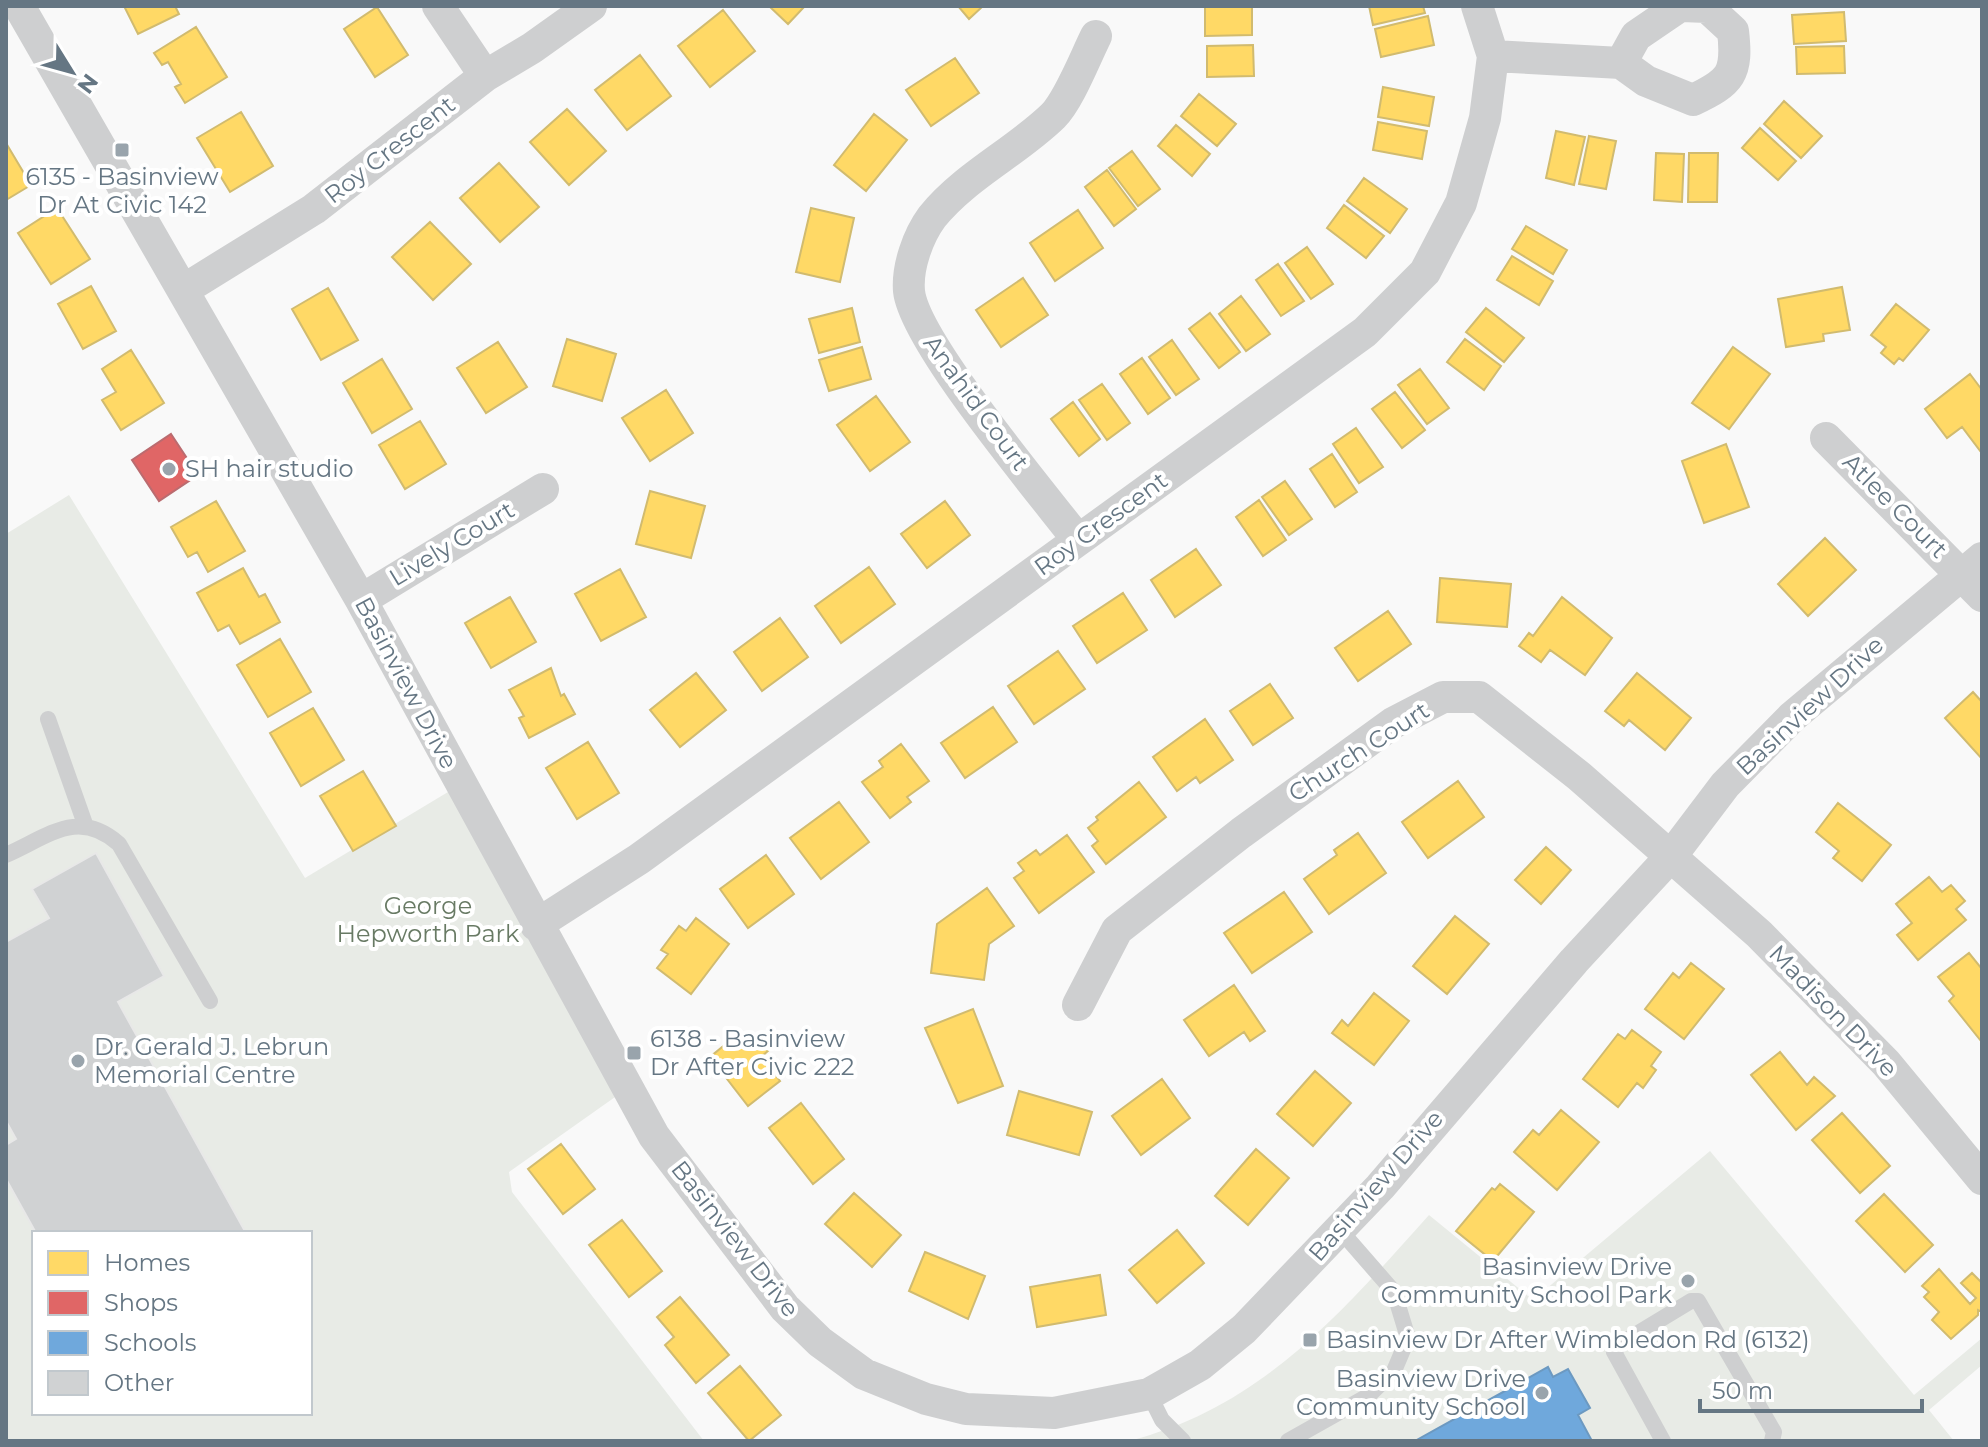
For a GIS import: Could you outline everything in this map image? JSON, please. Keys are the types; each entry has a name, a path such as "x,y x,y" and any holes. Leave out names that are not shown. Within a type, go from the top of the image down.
{"street":[{"name":"Basinview Drive","path":"19,6 185,289 361,600 654,1136 785,1308 820,1342 864,1374 926,1399 966,1409 1012,1427 1054,1413 1149,1394 1200,1365 1244,1329 1340,1230 1574,961 1672,855 1725,785 1792,717 1863,653 1976,576"},
{"path":"438,6 485,76"},
{"name":"Roy Crescent","path":"185,289 314,209 485,76 532,48 591,6"},
{"name":"Roy Crescent","path":"536,925 639,859 1365,332 1425,272 1461,203 1485,118 1493,56 1477,6"},
{"path":"1493,56 1621,63 1646,81 1693,100 1723,86 1736,61 1733,31 1707,7 1681,6 1636,36 1621,63"},
{"name":"Anahid Court","path":"1078,540 940,357 916,319 909,291 912,258 932,218 974,178 1055,114 1096,36"},
{"name":"Atlee Court","path":"1826,438 1976,576"},
{"name":"Lively Court","path":"361,600 543,489"},
{"name":"Church Court","path":"1078,1005 1117,930 1241,833 1352,752 1393,723 1443,697 1479,697 1511,720 1672,855"},
{"name":"Madison Drive","path":"1672,855 1759,934 1886,1063 1982,1179"}],"lane":[{"path":"48,719 85,824"},
{"path":"6,855 85,824 102,829 119,844 210,1001"},
{"path":"1288,1441 1368,1396 1394,1371 1408,1338 1394,1292 1340,1230"},
{"path":"1663,1441 1614,1352 1620,1344 1691,1301 1698,1301 1774,1432 1772,1441"},
{"path":"1149,1394 1162,1420 1183,1441"}],"green space":[{"name":"George Hepworth Park","path":"69,495 305,878 453,789 625,1090 509,1172 512,1192 704,1441 6,1441 6,534"},
{"name":"Basinview Drive Community School Park","path":"1710,1151 1914,1395 1982,1338 1982,1365 1929,1410 1954,1441 1129,1441 1176,1426 1220,1405 1259,1380 1330,1321 1429,1215 1533,1300"}],"building: Homes":[{"path":"124,6 175,6 179,14 138,34"},
{"path":"769,6 805,6 788,24"},
{"path":"958,6 983,6 969,19"},
{"path":"1252,6 1252,35 1205,36 1205,7"},
{"path":"1369,6 1423,6 1425,13 1373,25"},
{"path":"377,7 408,55 375,77 344,29"},
{"path":"723,10 755,51 710,87 678,46"},
{"path":"1844,12 1846,41 1794,44 1792,15"},
{"path":"1428,16 1434,45 1381,57 1375,29"},
{"path":"196,27 227,77 185,103 175,87 181,84 168,62 162,65 154,53"},
{"path":"1253,45 1254,76 1207,77 1207,46"},
{"path":"1844,46 1845,73 1797,74 1796,47"},
{"path":"640,55 671,96 627,130 595,90"},
{"path":"955,58 979,93 931,126 906,90"},
{"path":"1383,87 1434,97 1429,126 1378,117"},
{"path":"1199,94 1236,124 1217,146 1181,116"},
{"path":"1784,101 1822,136 1801,158 1764,124"},
{"path":"567,109 606,151 569,185 530,142"},
{"path":"241,112 273,166 230,192 197,138"},
{"path":"874,114 907,140 866,191 834,165"},
{"path":"1378,122 1427,131 1422,159 1373,150"},
{"path":"1176,125 1210,154 1192,176 1158,146"},
{"path":"1760,128 1796,161 1778,180 1742,148"},
{"path":"1556,131 1585,137 1574,185 1546,178"},
{"path":"1589,136 1616,141 1606,189 1579,184"},
{"path":"6,143 31,185 6,200"},
{"path":"1132,151 1160,189 1138,206 1109,168"},
{"path":"1656,153 1684,154 1682,202 1654,200"},
{"path":"1689,153 1718,153 1717,202 1688,202"},
{"path":"499,163 539,207 500,242 460,198"},
{"path":"1107,170 1136,209 1114,226 1085,187"},
{"path":"1364,178 1407,209 1390,233 1347,201"},
{"path":"1344,205 1384,236 1366,258 1327,228"},
{"path":"57,208 90,259 51,284 18,233"},
{"path":"811,208 854,218 840,282 796,272"},
{"path":"1078,210 1103,248 1055,281 1030,243"},
{"path":"430,222 471,264 433,300 392,257"},
{"path":"1526,226 1567,250 1553,274 1512,249"},
{"path":"1307,247 1333,284 1311,299 1285,263"},
{"path":"1512,256 1553,281 1539,305 1497,280"},
{"path":"1278,264 1304,301 1281,316 1256,280"},
{"path":"1023,278 1048,315 1001,347 976,310"},
{"path":"91,286 116,331 83,349 58,304"},
{"path":"1842,287 1850,330 1823,334 1824,341 1786,347 1778,299"},
{"path":"328,288 358,340 321,360 292,309"},
{"path":"1241,296 1270,334 1246,351 1219,314"},
{"path":"1896,304 1929,330 1903,361 1899,358 1894,364 1881,353 1886,347 1871,335"},
{"path":"852,308 860,342 819,353 809,319"},
{"path":"1486,308 1524,338 1504,362 1466,332"},
{"path":"1210,313 1240,352 1219,368 1189,329"},
{"path":"567,339 616,354 602,401 553,386"},
{"path":"1465,339 1501,366 1484,390 1447,362"},
{"path":"1172,340 1199,379 1176,395 1149,357"},
{"path":"498,342 527,387 486,413 457,368"},
{"path":"862,347 871,379 829,391 819,360"},
{"path":"1733,347 1770,374 1729,429 1692,403"},
{"path":"131,350 164,403 121,430 102,400 116,392 102,369"},
{"path":"1142,358 1170,398 1148,414 1120,374"},
{"path":"382,359 412,409 372,433 343,383"},
{"path":"1420,369 1449,408 1427,424 1398,385"},
{"path":"1970,374 1982,390 1981,452 1962,427 1947,438 1925,409"},
{"path":"1102,384 1130,423 1107,440 1079,400"},
{"path":"666,390 693,433 650,461 622,418"},
{"path":"1395,392 1425,430 1402,448 1372,409"},
{"path":"876,396 910,442 870,471 837,425"},
{"path":"1073,402 1100,439 1079,456 1051,419"},
{"path":"420,421 446,464 405,489 379,445"},
{"path":"1356,428 1383,467 1359,483 1333,444"},
{"path":"1726,444 1749,507 1704,523 1682,461"},
{"path":"1332,454 1357,492 1335,507 1310,469"},
{"path":"1285,481 1312,519 1289,535 1262,497"},
{"path":"650,491 705,506 691,558 636,544"},
{"path":"1259,500 1286,540 1263,556 1236,517"},
{"path":"216,501 245,551 208,572 197,552 188,557 171,527"},
{"path":"945,501 970,535 927,568 901,534"},
{"path":"1825,538 1856,570 1808,616 1778,584"},
{"path":"1196,549 1221,585 1175,617 1151,580"},
{"path":"869,567 895,604 841,643 815,606"},
{"path":"243,568 259,597 265,594 280,622 240,644 229,625 218,631 197,593"},
{"path":"620,569 646,617 601,641 575,594"},
{"path":"1440,578 1511,584 1507,627 1437,622"},
{"path":"1123,593 1147,630 1097,663 1073,626"},
{"path":"510,597 536,642 491,668 465,623"},
{"path":"1562,597 1612,638 1585,675 1550,650 1541,662 1519,646 1529,633 1533,636"},
{"path":"1388,611 1411,644 1358,681 1335,648"},
{"path":"780,618 808,657 762,691 734,652"},
{"path":"280,639 311,692 268,717 237,665"},
{"path":"1058,651 1085,689 1034,724 1008,686"},
{"path":"551,668 561,696 564,694 575,714 529,738 519,718 524,716 509,690"},
{"path":"696,673 726,710 680,747 650,710"},
{"path":"1637,673 1691,718 1665,750 1629,720 1624,726 1605,711"},
{"path":"1270,684 1293,718 1253,745 1230,711"},
{"path":"1973,692 1982,702 1982,759 1945,718"},
{"path":"993,707 1017,742 965,778 941,743"},
{"path":"313,708 344,760 301,786 270,733"},
{"path":"1205,719 1233,760 1200,783 1196,777 1177,791 1153,757"},
{"path":"588,742 619,793 577,819 546,768"},
{"path":"901,744 929,781 907,797 911,802 890,818 862,782 883,767 879,761"},
{"path":"363,771 396,826 353,851 320,796"},
{"path":"1458,781 1484,817 1428,858 1402,822"},
{"path":"1139,782 1166,817 1106,864 1092,846 1098,841 1088,828 1098,820 1096,817"},
{"path":"839,802 869,842 821,879 790,838"},
{"path":"1838,803 1891,845 1862,881 1833,858 1839,851 1816,832"},
{"path":"1358,833 1386,873 1329,914 1304,879 1337,855 1334,850"},
{"path":"1067,835 1094,872 1039,913 1014,878 1024,871 1018,863 1036,850 1040,855"},
{"path":"1546,847 1571,870 1541,904 1515,880"},
{"path":"766,855 794,894 748,928 720,889"},
{"path":"1929,877 1942,892 1951,885 1965,901 1956,909 1966,920 1918,960 1897,935 1912,923 1896,904"},
{"path":"987,888 1014,926 989,944 984,980 931,973 937,924"},
{"path":"1284,892 1312,932 1252,973 1224,933"},
{"path":"1455,916 1489,944 1447,994 1413,966"},
{"path":"696,918 729,944 691,994 657,968 668,954 661,950 679,926 686,931"},
{"path":"1969,953 1982,969 1981,1041 1949,1001 1954,996 1938,977"},
{"path":"1691,963 1724,989 1684,1039 1645,1009 1673,973 1679,978"},
{"path":"1234,985 1265,1031 1250,1041 1244,1032 1209,1056 1184,1020"},
{"path":"1374,993 1409,1021 1374,1065 1332,1033 1342,1020 1348,1026"},
{"path":"973,1009 1003,1086 958,1103 925,1028"},
{"path":"1632,1030 1661,1052 1651,1066 1656,1070 1643,1088 1637,1083 1618,1107 1583,1079 1618,1034 1625,1039"},
{"path":"754,1034 768,1051 761,1057 780,1081 748,1106 710,1057 732,1039 738,1046"},
{"path":"1780,1052 1807,1085 1814,1077 1835,1096 1796,1130 1751,1075"},
{"path":"1315,1071 1351,1103 1313,1146 1277,1114"},
{"path":"1162,1079 1190,1118 1141,1155 1112,1116"},
{"path":"1019,1091 1092,1112 1079,1155 1007,1135"},
{"path":"801,1103 844,1159 813,1184 769,1128"},
{"path":"1561,1110 1599,1142 1557,1190 1514,1152 1533,1130 1539,1135"},
{"path":"1842,1113 1890,1166 1860,1193 1812,1140"},
{"path":"561,1144 595,1189 563,1214 528,1169"},
{"path":"1256,1149 1289,1178 1248,1225 1215,1196"},
{"path":"1500,1184 1534,1212 1493,1261 1456,1231 1492,1188 1495,1190"},
{"path":"854,1193 901,1235 872,1267 825,1224"},
{"path":"1884,1194 1933,1245 1905,1272 1856,1221"},
{"path":"622,1220 662,1271 629,1297 589,1245"},
{"path":"1177,1230 1204,1263 1157,1303 1129,1270"},
{"path":"925,1252 985,1276 968,1319 909,1291"},
{"path":"1939,1269 1970,1304 1976,1298 1961,1283 1972,1273 1982,1283 1982,1312 1978,1310 1978,1315 1951,1339 1932,1320 1939,1312 1924,1297 1929,1292 1922,1286"},
{"path":"1100,1275 1106,1315 1037,1327 1030,1287"},
{"path":"680,1297 729,1355 696,1383 665,1345 674,1337 657,1317"},
{"path":"740,1366 781,1415 749,1441 708,1393"}],"building: Shops":[{"path":"171,434 198,475 159,501 132,460"}],"building: Schools":[{"name":"Basinview Drive Community School","path":"1548,1367 1553,1377 1568,1369 1590,1408 1578,1415 1592,1441 1415,1441"}],"building: Other":[{"name":"Dr. Gerald J. Lebrun Memorial Centre","path":"96,853 164,976 118,1002 245,1231 35,1231 6,1179 6,1145 16,1139 6,1121 6,942 49,918 32,889"}],"place":[{"name":"6135 - Basinview Dr At Civic 142","path":"122,150"},
{"name":"SH hair studio","path":"169,469"},
{"name":"6138 - Basinview Dr After Civic 222","path":"634,1053"},
{"name":"Dr. Gerald J. Lebrun Memorial Centre","path":"78,1061"},
{"name":"Basinview Drive Community School Park","path":"1688,1281"},
{"name":"Basinview Dr After Wimbledon Rd (6132)","path":"1310,1340"},
{"name":"Basinview Drive Community School","path":"1542,1393"}]}
